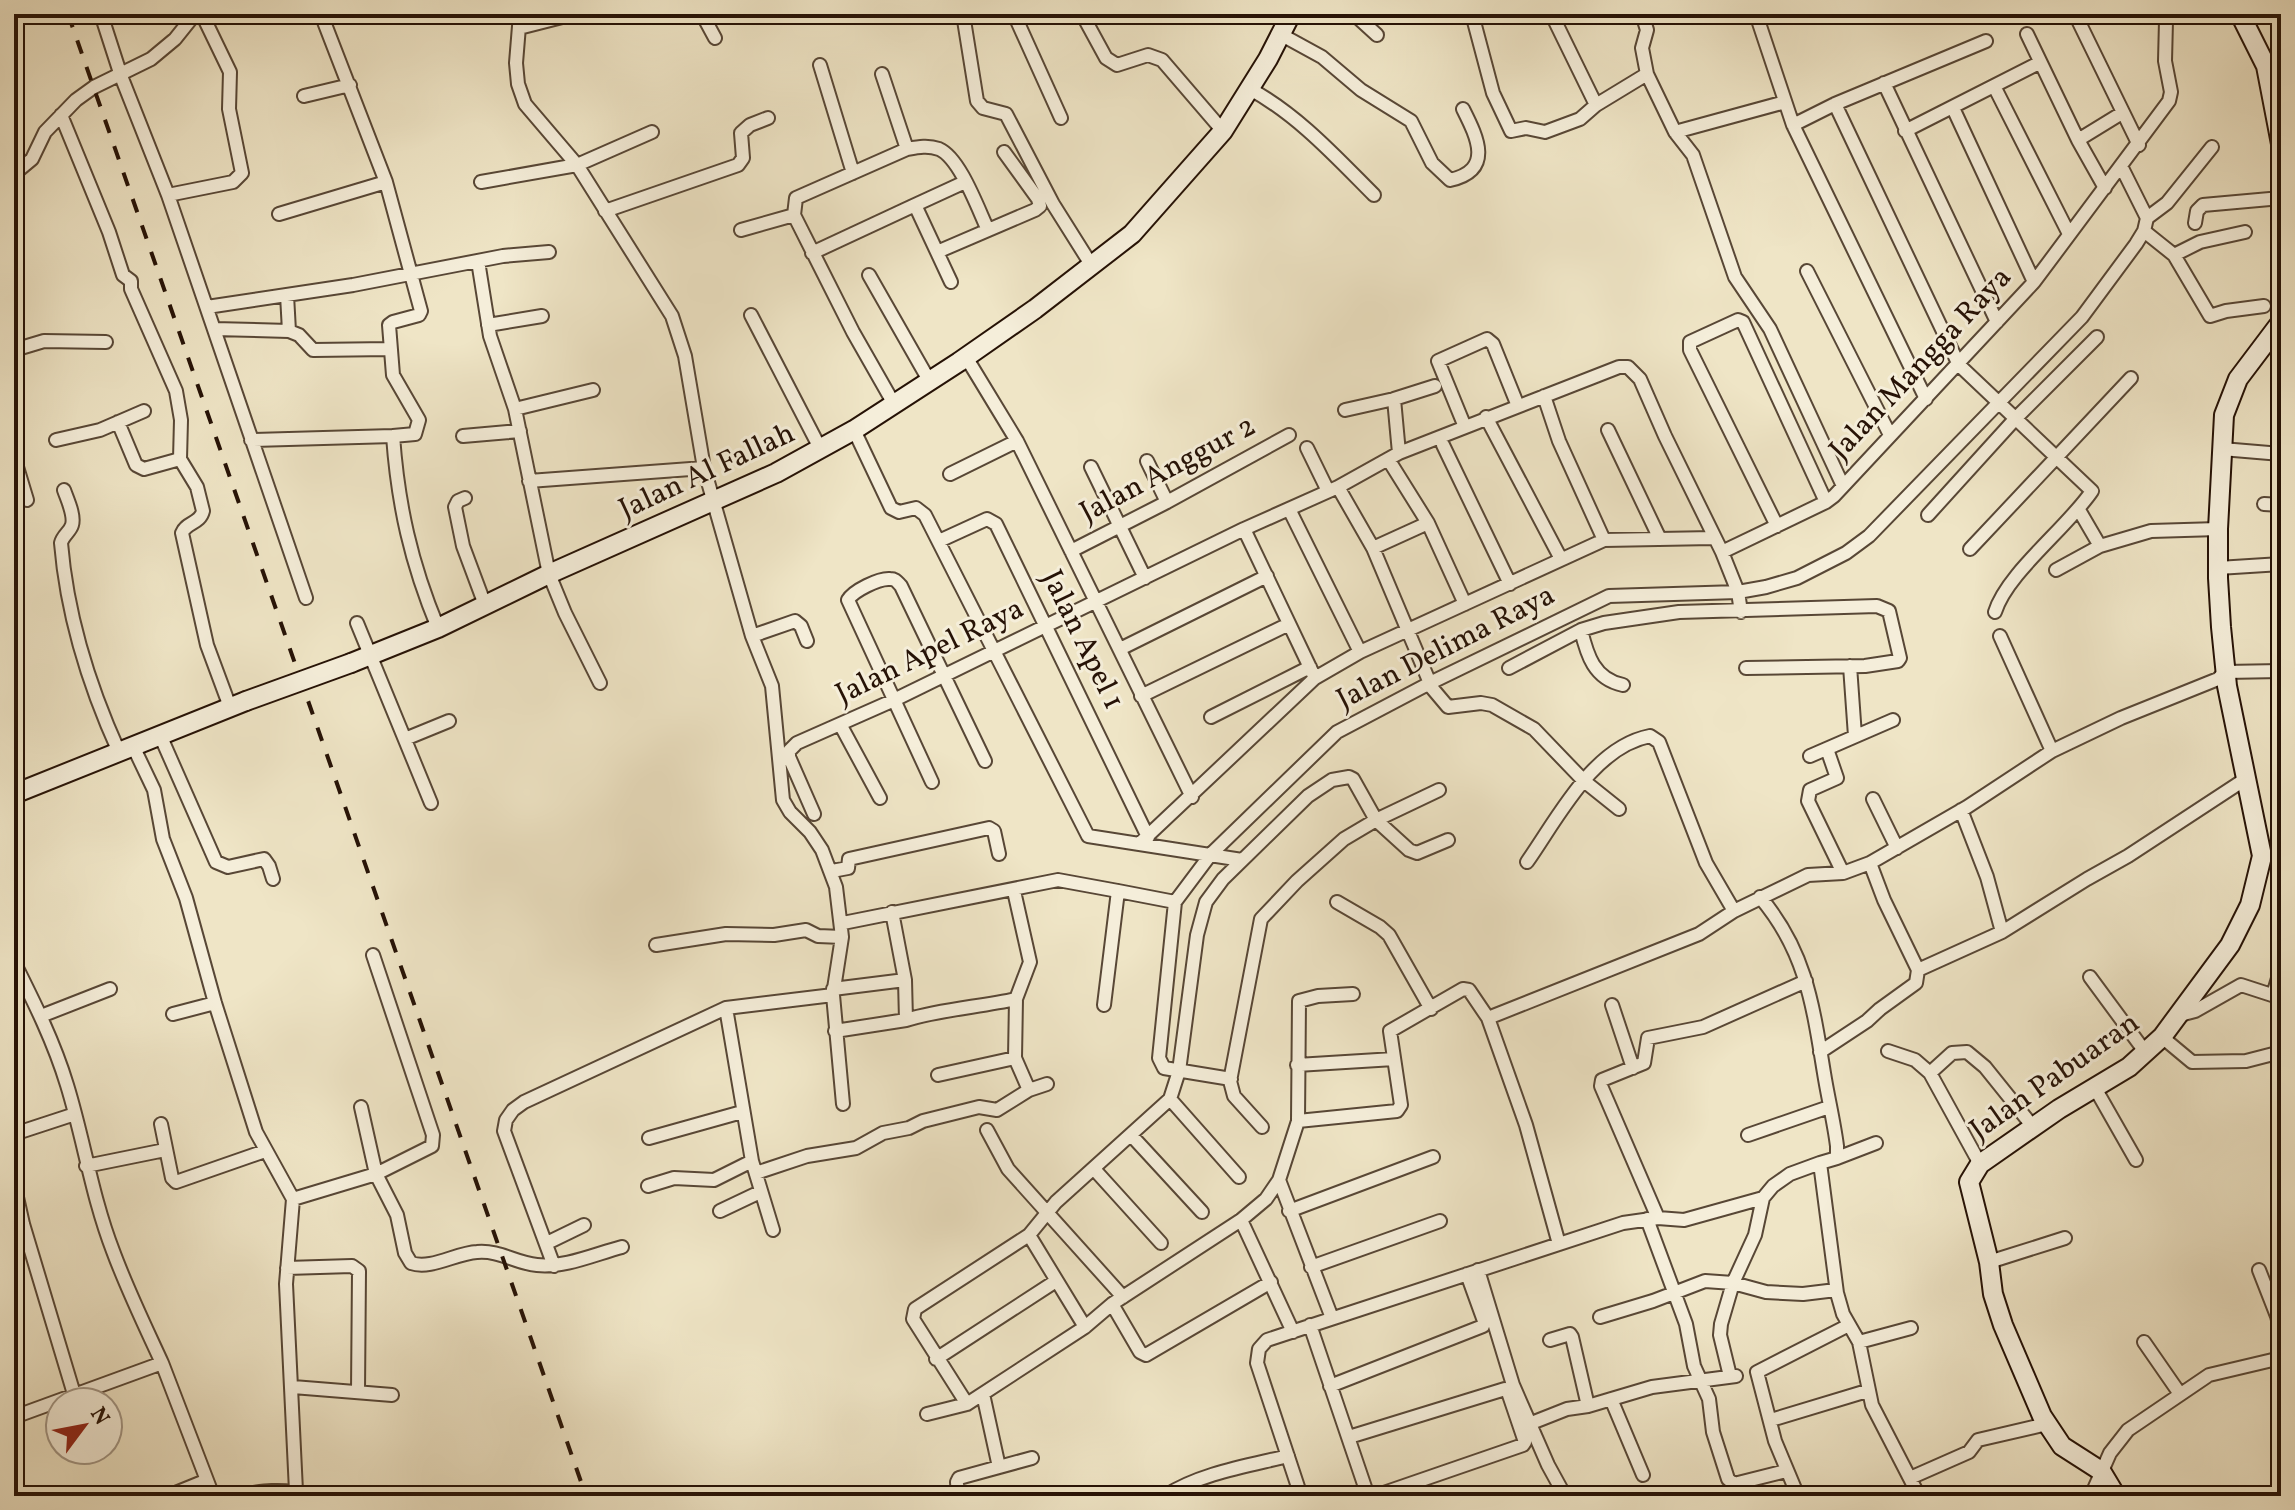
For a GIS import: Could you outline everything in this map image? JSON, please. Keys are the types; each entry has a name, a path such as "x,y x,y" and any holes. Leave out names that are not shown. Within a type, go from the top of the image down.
{"street":[{"path":"101,14 121,76 168,195 306,598"},
{"path":"14,174 32,159 45,132 61,115 94,87 151,59 175,39 195,14"},
{"path":"168,195 233,182 242,173 229,109 230,72 202,14"},
{"path":"251,440 417,433 419,420 415,410 395,382 388,328 391,323 421,313 386,182 321,14"},
{"path":"520,14 516,63 518,84 525,104 577,165 672,316 685,356 713,503 752,636 772,686 783,800 810,832 832,871 843,923 833,992 843,1104"},
{"path":"519,28 574,14"},
{"path":"702,14 715,38"},
{"path":"963,14 977,101 983,108 1006,114 1053,204 1092,266"},
{"path":"1014,14 1061,118"},
{"path":"1082,14 1108,61 1117,65 1148,55 1162,60 1223,131"},
{"name":"Jalan Al Fallah","path":"14,794 438,628 549,574 713,503 821,450 854,430 963,360 1132,234 1223,131 1291,14"},
{"path":"1354,14 1377,35"},
{"path":"1472,14 1493,93 1511,131 1526,128 1545,132 1580,119 1596,105 1647,74"},
{"path":"1642,14 1647,30 1642,48 1647,74 1675,132 1693,155 1735,277 1770,329 1843,486"},
{"path":"1756,14 1793,125 1926,399"},
{"path":"2075,14 2139,145"},
{"path":"2240,14 2266,66 2281,144"},
{"path":"1552,15 1596,105"},
{"name":"Jalan Mangga Raya","path":"1722,552 1826,502 1959,365 2034,282 2169,101 2171,92 2165,61 2166,21"},
{"path":"1280,34 1322,57 1361,90 1411,121 1432,163 1450,180 1468,173 1475,165 1479,150 1463,109"},
{"path":"2027,34 2105,188"},
{"path":"1793,125 1835,104 1986,41"},
{"path":"1905,131 2039,63"},
{"path":"820,65 853,173"},
{"path":"882,74 907,149"},
{"path":"1884,83 1997,322"},
{"path":"304,96 350,85"},
{"path":"1994,86 2069,234"},
{"path":"1250,89 1268,99 1323,144 1374,195"},
{"path":"1675,132 1785,102"},
{"path":"1835,104 1959,365 2092,491 2079,510 2007,587 1995,612"},
{"path":"1953,108 2034,282"},
{"path":"2078,140 2122,113"},
{"path":"61,115 109,232 123,275 131,281 131,289 176,391 181,420 180,459 197,487 203,511 198,521 182,530 183,538 207,645 238,704"},
{"path":"605,211 738,165 743,158 741,133 750,125 768,118"},
{"path":"481,182 577,165 652,132"},
{"path":"894,404 812,253 794,215 794,203 800,195 907,149 924,146 943,151 965,182 988,230"},
{"path":"1740,602 1797,578 1858,546 2082,317 2146,225 2212,147"},
{"path":"937,252 1040,206 1004,152"},
{"path":"2122,168 2146,225 2174,255 2203,309 2210,316 2264,306"},
{"path":"279,214 386,182"},
{"path":"812,253 965,182"},
{"path":"2195,223 2197,211 2203,205 2281,198"},
{"path":"915,205 951,282"},
{"path":"741,230 794,215"},
{"path":"2174,255 2200,242 2245,232"},
{"path":"207,307 549,252"},
{"path":"478,261 488,325 515,409 549,574 600,683"},
{"path":"1807,271 1890,435"},
{"path":"869,275 930,382"},
{"path":"287,295 289,331"},
{"path":"751,315 821,450"},
{"path":"488,325 542,316"},
{"path":"1777,526 1690,350 1690,342 1714,330 1738,320 1744,324 1826,502"},
{"name":"Jalan Pabuaran","path":"2116,1496 2101,1471 2062,1446 2047,1424 2003,1325 1993,1294 1989,1262 1969,1182 1980,1164 2146,1053 2162,1037 2230,945 2250,905 2262,856 2225,672 2218,568 2222,449 2224,415 2229,397 2238,379 2281,322"},
{"path":"214,329 289,331 299,335 313,350 390,349"},
{"path":"1928,515 2015,417 2097,337"},
{"path":"1465,427 1438,361 1487,339 1493,344 1518,406"},
{"path":"14,350 44,341 106,342"},
{"path":"963,360 1017,445 1192,797"},
{"name":"Jalan Apel Raya","path":"814,814 791,762 789,751 797,743 892,701 1244,529 1333,489 1393,456 1619,367 1628,367 1636,373 1722,552 1740,602"},
{"path":"1970,549 2131,378"},
{"path":"1345,410 1435,386"},
{"path":"515,409 593,390"},
{"path":"1544,396 1559,441 1604,540"},
{"path":"1394,399 1393,456 1465,604"},
{"path":"56,440 100,430 144,411"},
{"path":"1486,417 1561,559"},
{"path":"118,422 136,465 144,469 180,459"},
{"path":"854,430 891,508 899,512 919,509 939,541 1088,836 1144,840 1242,860"},
{"path":"1608,430 1659,537"},
{"path":"463,436 520,431"},
{"name":"Jalan Anggur 2","path":"1071,551 1289,435"},
{"path":"393,436 397,486 409,548 438,628"},
{"path":"950,474 1017,445"},
{"path":"1443,445 1510,584"},
{"path":"1307,448 1373,548 1431,686 1444,704 1448,707 1481,703 1492,705 1534,729 1584,781 1619,809"},
{"path":"2222,449 2281,454"},
{"path":"14,457 27,500"},
{"path":"1147,461 1167,502"},
{"path":"1091,467 1145,578"},
{"path":"529,481 704,468"},
{"path":"64,490 73,519 61,543 68,601 94,692 126,749 154,790 163,839 186,898 256,1132 293,1199 287,1268 293,1387 292,1446 302,1494 233,1496"},
{"path":"465,498 458,501 455,507 463,546 485,605"},
{"path":"2264,504 2281,505"},
{"path":"1289,509 1360,652"},
{"path":"2079,510 2100,546"},
{"name":"Jalan Apel 1","path":"939,541 981,521 992,520 1000,529 1144,840"},
{"path":"1373,548 1428,523"},
{"path":"1211,717 1312,672 1244,529"},
{"path":"2056,570 2100,546 2151,531 2218,529"},
{"name":"Jalan Delima Raya","path":"1144,840 1192,797 1312,672 1604,540 1713,538"},
{"path":"2218,568 2281,564"},
{"path":"1120,649 1267,576"},
{"path":"932,782 848,600 851,594 887,578 895,579 901,586 985,761"},
{"name":"Jalan Delima Raya","path":"1175,902 1211,854 1337,732 1609,596 1740,602"},
{"path":"1509,668 1581,630 1604,623 1740,602 1877,606 1889,611 1899,659 1882,664 1850,666 1746,668"},
{"path":"752,636 795,621 801,626 807,641"},
{"path":"357,623 431,803"},
{"path":"1141,696 1289,624"},
{"path":"1581,630 1588,656 1597,671 1607,680 1623,685"},
{"path":"2000,636 2052,751"},
{"path":"1850,666 1855,736"},
{"path":"1488,1018 1699,934 1734,911 1808,875 1843,873 1870,863 1961,810 2052,751 2121,718 2218,679 2225,672 2281,671"},
{"path":"1810,756 1893,720"},
{"path":"405,739 449,721"},
{"path":"840,724 880,798"},
{"path":"160,735 216,862 228,867 264,859 273,879"},
{"path":"1527,862 1584,781 1607,757 1639,738 1650,736 1659,742 1706,863 1734,911"},
{"path":"1827,749 1837,778 1810,790 1808,801 1843,873"},
{"path":"1918,970 2002,932 2128,856 2247,778"},
{"path":"967,1404 913,1319 915,1309 1029,1235 1047,1212 1170,1099 1200,917 1214,890 1308,796 1332,780 1353,779 1376,820 1409,850 1417,853 1448,840"},
{"path":"1262,1127 1234,1096 1231,1079 1261,919 1344,839 1439,790"},
{"path":"1873,799 1897,848"},
{"path":"1961,810 1987,877 2002,932"},
{"path":"832,871 848,868 849,859 989,828 994,831 999,854"},
{"path":"1820,1052 1916,983 1918,970 1870,863"},
{"path":"843,923 1058,880 1175,902 1158,1054 1173,1070 1231,1079"},
{"path":"1014,891 1030,962 1016,999 1015,1058 1029,1090"},
{"path":"1104,1005 1118,891"},
{"path":"1760,897 1777,917 1792,943 1806,981 1814,1009 1837,1158"},
{"path":"1337,902 1389,935 1431,1009"},
{"path":"892,912 905,980 906,1020"},
{"path":"656,945 726,934 774,935 806,930 818,936 842,937"},
{"path":"293,1199 376,1174 427,1151 434,1141 373,955"},
{"path":"14,962 41,1016 59,1062 112,1250 162,1363 213,1496"},
{"path":"2177,1016 2195,1011 2241,985 2277,996 2281,968"},
{"path":"2090,977 2146,1053"},
{"path":"554,1266 504,1131 506,1120 513,1110 567,1081 726,1008 905,980"},
{"path":"1786,1471 1734,1484 1728,1479 1713,1432 1709,1399 1694,1366 1686,1324 1673,1293 1652,1219 1601,1086 1602,1080 1646,1061 1645,1044 1651,1037 1703,1027 1806,981"},
{"path":"41,1016 110,989"},
{"path":"1298,1121 1397,1111 1401,1105 1390,1031 1463,989 1469,990 1488,1018 1526,1125 1559,1244"},
{"path":"927,1414 967,1404 983,1394 1241,1220 1266,1199 1279,1180 1298,1121 1299,1001 1353,994"},
{"path":"835,1031 1016,999"},
{"path":"173,1014 215,1003"},
{"path":"1612,1005 1633,1068"},
{"path":"726,1008 742,1112 760,1192 773,1230"},
{"path":"2162,1037 2192,1062 2246,1061 2281,1052"},
{"path":"1888,1051 1915,1060 1930,1073 1980,1164"},
{"path":"1930,1073 1952,1053 1967,1052 1985,1067 2034,1128"},
{"path":"938,1075 1015,1058"},
{"path":"1297,1065 1394,1059"},
{"path":"648,1186 674,1178 714,1180 754,1167 856,1148 883,1133 909,1128 923,1121 976,1108 997,1110 1029,1090 1047,1084"},
{"path":"2095,1088 2136,1160"},
{"path":"1170,1099 1239,1177"},
{"path":"361,1107 376,1174 397,1215 405,1253 411,1263 420,1266 483,1251 499,1252 525,1264 554,1266 622,1247"},
{"path":"1748,1135 1829,1107"},
{"path":"649,1138 742,1112"},
{"path":"14,1134 75,1114"},
{"path":"161,1124 172,1178 176,1182 265,1151"},
{"path":"987,1130 1008,1169 1047,1212 1117,1301 1140,1352 1146,1355 1271,1282"},
{"path":"1131,1135 1202,1212"},
{"path":"1529,1424 1559,1411 1588,1406 1652,1387 1733,1376 1720,1335 1733,1283 1755,1235 1763,1198 1790,1174 1876,1143"},
{"path":"86,1166 165,1150"},
{"path":"1289,1211 1433,1157"},
{"path":"1820,1163 1836,1290 1859,1342 1867,1391 1919,1496"},
{"path":"1094,1169 1161,1243"},
{"path":"1279,1180 1332,1318"},
{"path":"14,1184 18,1226 71,1386"},
{"path":"720,1211 760,1192"},
{"path":"1301,1496 1257,1363 1259,1349 1267,1340 1623,1223 1652,1219 1684,1220 1763,1198"},
{"path":"1241,1220 1293,1332"},
{"path":"1311,1267 1440,1221"},
{"path":"547,1243 584,1225"},
{"path":"1029,1235 1085,1327"},
{"path":"1989,1262 2065,1238"},
{"path":"287,1268 352,1266 359,1271 358,1391"},
{"path":"2259,1270 2279,1316 2281,1332"},
{"path":"1330,1386 1483,1326 1472,1272"},
{"path":"1472,1272 1529,1424 1565,1496"},
{"path":"936,1359 1056,1281"},
{"path":"1600,1317 1705,1281 1733,1283 1766,1292 1803,1294 1836,1290"},
{"path":"1310,1325 1368,1496"},
{"path":"1798,1496 1786,1471 1758,1370 1849,1325"},
{"path":"1859,1342 1911,1328"},
{"path":"1550,1340 1570,1334 1572,1337 1588,1406"},
{"path":"2144,1342 2180,1394"},
{"path":"2091,1496 2110,1453 2128,1430 2209,1375 2281,1358"},
{"path":"97,1386 162,1363"},
{"path":"293,1387 392,1395"},
{"path":"1349,1437 1505,1389 1525,1442 1523,1445 1375,1496"},
{"path":"1771,1420 1867,1391"},
{"path":"983,1394 999,1467"},
{"path":"1611,1399 1643,1475"},
{"path":"14,1417 44,1406"},
{"path":"1910,1478 1969,1452 1978,1440 2047,1424"},
{"path":"1165,1496 1215,1475 1288,1456"},
{"path":"958,1496 959,1478 1032,1458"},
{"path":"168,1496 205,1481"}],"railway":[{"path":"68,14 586,1496"}]}
